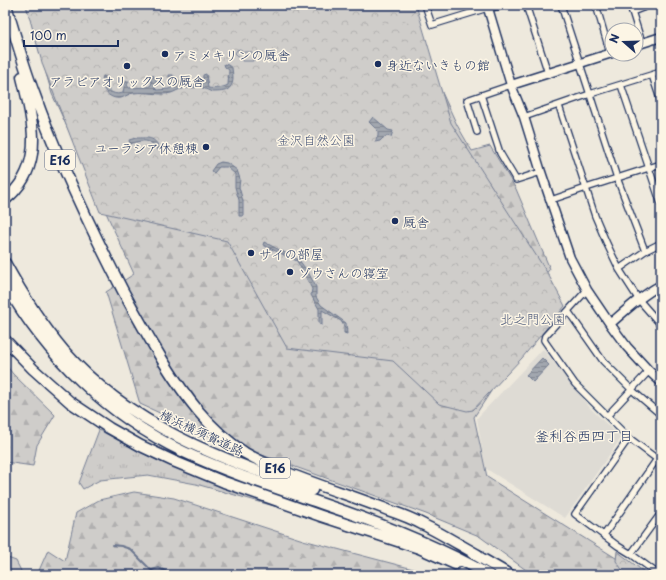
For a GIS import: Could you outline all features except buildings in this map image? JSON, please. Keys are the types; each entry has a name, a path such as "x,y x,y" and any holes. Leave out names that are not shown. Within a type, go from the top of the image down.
{"highway":[{"name":"E16","path":"6,5 25,68 51,138 83,210 144,330 197,410 225,439 243,452 272,467 389,510 422,524 478,555"},
{"name":"E16","path":"5,9 32,122 33,137 32,156 25,176 17,189 5,200"},
{"name":"横浜横須賀道路","path":"5,263 46,329 85,379"},
{"name":"横浜横須賀道路","path":"5,283 40,336 59,359 85,379 105,390 142,428 161,440 184,452 243,477 324,504 402,533 447,553 489,575"},
{"name":"E16","path":"5,340 33,369 70,402 109,428 173,462 321,516 419,548 479,575"},
{"name":"横浜横須賀道路","path":"121,408 216,455 387,515 432,533 478,555 510,575"}],"street":[{"path":"425,5 432,25 487,7 507,5"},
{"path":"526,5 548,73"},
{"path":"561,5 617,178 645,251"},
{"path":"596,5 604,31"},
{"path":"630,5 634,22"},
{"path":"632,12 650,5"},
{"path":"487,7 511,85 524,117 570,258 587,290 610,324 627,347 661,382"},
{"path":"644,42 661,37"},
{"path":"477,132 466,100 604,55"},
{"path":"524,117 590,94 661,72"},
{"path":"652,75 661,102"},
{"path":"621,85 661,204"},
{"path":"481,95 500,153 516,180 541,172"},
{"path":"559,106 595,216 607,244 619,269 639,300 661,326"},
{"path":"550,200 661,164"},
{"path":"619,269 645,251 661,243"},
{"path":"610,324 651,290 661,285"},
{"path":"587,290 545,336 544,340 576,384 629,438 659,460 604,535"},
{"path":"568,311 604,360 632,390 661,415"},
{"path":"607,416 649,371"},
{"path":"629,438 575,514 654,571 660,574 661,572"},
{"path":"632,554 661,513"}],"shaded area":[{"path":"224,64 232,68 233,80 230,88 222,92 212,92 203,88 193,88 181,89 166,94 132,93 121,98 116,98 112,97 106,92 102,84 103,76 108,78 108,89 113,93 119,94 123,93 125,81 129,81 127,85 129,88 148,87 151,85 152,82 150,79 153,75 157,81 155,88 157,90 169,89 175,84 169,75 173,75 183,84 201,84 203,81 203,75 206,74 208,88 218,88 228,85 229,70"},
{"path":"373,117 388,130 393,131 391,137 387,136 380,141 375,142 378,136 378,131 369,122"},
{"path":"136,138 151,139 156,142 160,149 157,150 152,143 145,141 130,144 129,140"},
{"path":"221,162 227,163 237,170 240,179 239,187 243,201 243,216 239,216 239,200 235,187 235,174 227,167 219,167 214,173 211,171 216,164"},
{"path":"264,242 299,260 308,272 316,287 316,297 321,305 346,323 347,334 344,333 344,326 341,321 322,310 322,325 319,324 319,309 311,295 312,289 297,261 263,245"},
{"path":"543,349 591,409 621,438 565,518 485,468 477,418"},
{"path":"542,358 549,365 533,382 526,375"}],"green space":[{"name":"金沢自然公園","path":"26,5 359,5 433,73 457,125 472,151 490,146 516,189 550,269 496,328 507,367 474,417 487,477 627,565 618,575 533,575 479,536 426,514 212,437 140,404 106,292 134,274 52,94"},
{"name":"金沢自然公園","path":"26,5 416,5 451,123 548,274 565,306 522,358 473,410 467,411 439,404 393,361 287,348 227,241 100,212 43,66"},
{"path":"240,49 244,52 252,52 255,55 253,61 242,61 235,53"},
{"path":"5,364 13,374 55,415 37,445 33,466 5,462"},
{"path":"99,430 156,460 281,508 196,484 148,475 100,480 83,489 79,483"},
{"path":"134,492 174,498 303,540 436,575 37,575 48,550 65,561 76,513 99,500"},
{"path":"617,551 648,575 625,575 616,561"},
{"path":"5,557 16,561 23,575 5,575"}],"waterway":[{"path":"112,545 130,549 156,575"},
{"path":"151,570 159,568 173,575"}],"place":[{"name":"アミメキリンの厩舎","path":"165,54"},
{"name":"身近ないきもの館","path":"378,64"},
{"name":"アラビアオリックスの厩舎","path":"127,66"},
{"name":"ユーラシア休憩棟","path":"206,147"},
{"name":"厩舎","path":"395,221"},
{"name":"サイの部屋","path":"251,253"},
{"name":"ゾウさんの寝室","path":"290,272"}],"district":[{"name":"釜利谷西四丁目","path":"584,435"}],"park label":[{"name":"北之門公園","path":"533,318"}]}
